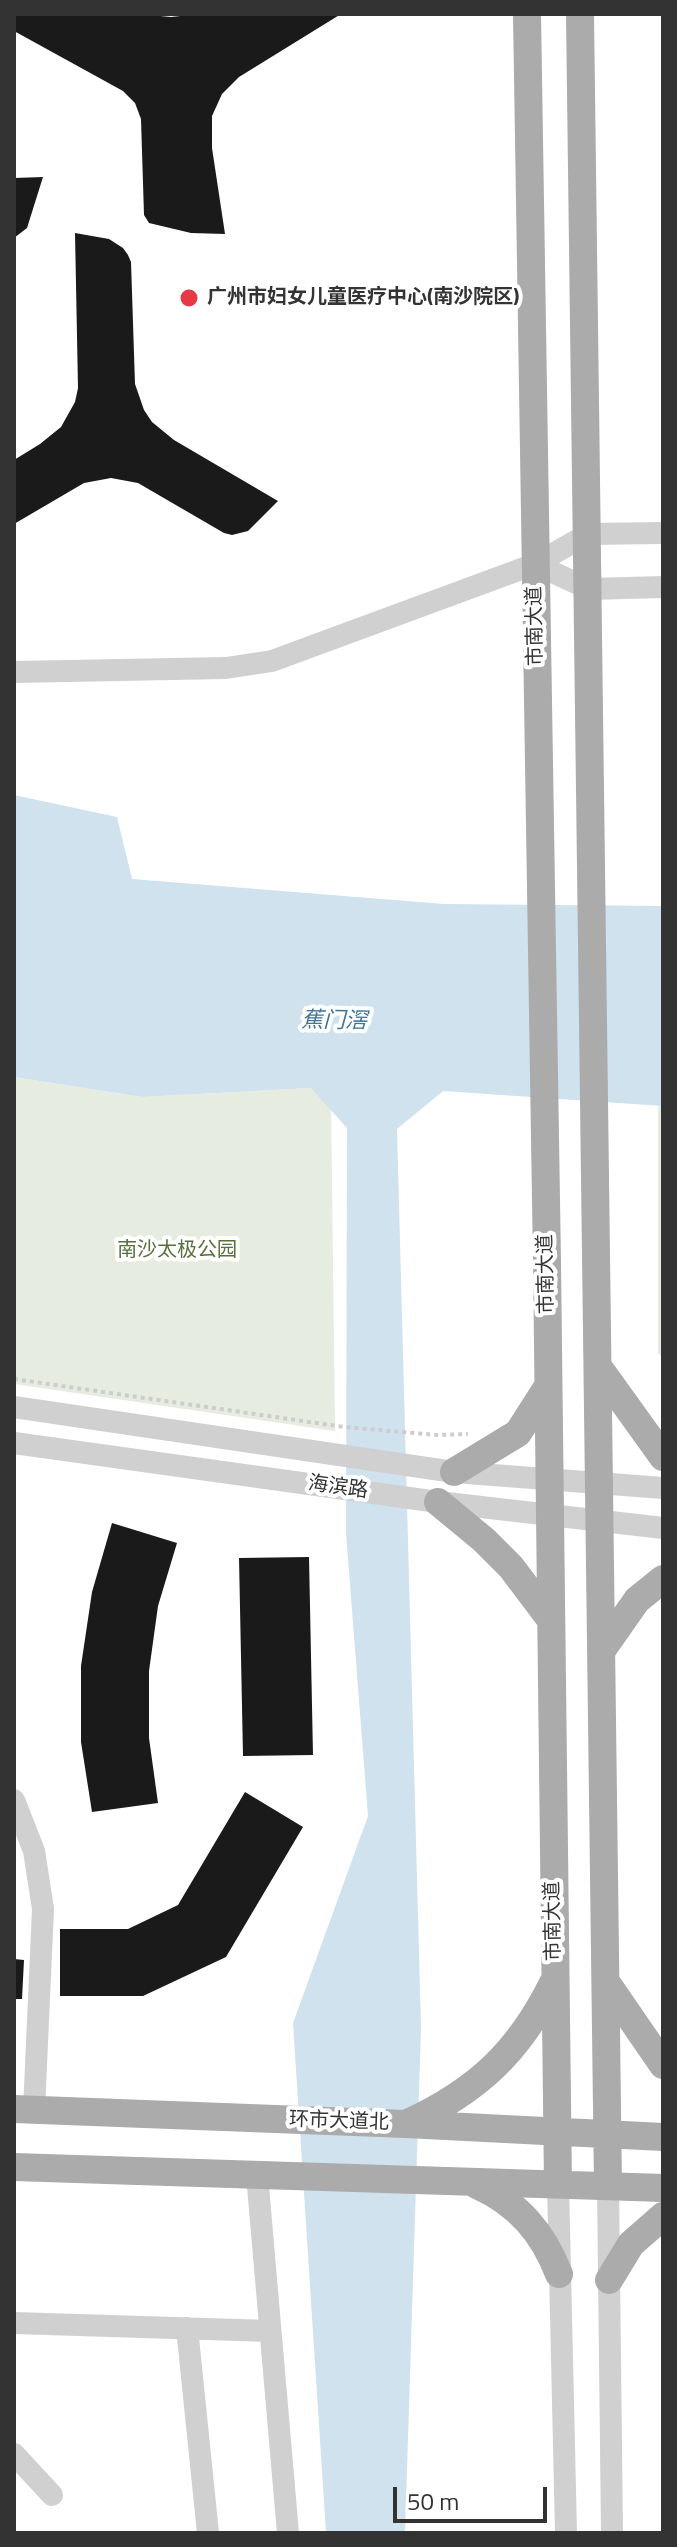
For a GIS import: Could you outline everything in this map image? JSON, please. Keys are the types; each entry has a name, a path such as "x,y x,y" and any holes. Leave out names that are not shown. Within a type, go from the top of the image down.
{"main road":[{"name":"市南大道","path":"527,14 558,2184"},
{"path":"580,14 608,2185"},
{"path":"599,1368 663,1457"},
{"path":"454,1472 518,1433 548,1385"},
{"path":"438,1502 511,1567 551,1620"},
{"path":"602,1650 637,1600 663,1579"},
{"path":"406,2124 468,2090 495,2067 539,2011 555,1979"},
{"path":"606,1982 663,2065"},
{"name":"环市大道北","path":"24,2110 663,2137"},
{"path":"14,2167 663,2188"},
{"path":"469,2182 494,2192 535,2227 549,2249 559,2274"},
{"path":"609,2280 631,2244 663,2216"}],"street":[{"path":"14,672 203,669 261,663 295,654 535,564 588,534 663,533"},
{"path":"535,564 589,589 663,587"},
{"name":"海滨路","path":"14,1407 454,1472 663,1488"},
{"name":"海滨路","path":"14,1443 438,1502 663,1528"},
{"path":"14,1800 34,1851 43,1909 24,2110"},
{"path":"257,2175 288,2533"},
{"name":"市南大道","path":"558,2184 566,2533"},
{"path":"608,2185 612,2533"},
{"path":"14,2323 270,2331"},
{"path":"187,2328 208,2533"},
{"path":"14,2454 52,2495"}],"path":[{"path":"14,1379 344,1427 437,1435"}],"green space":[{"name":"南沙太极公园","path":"14,1077 142,1097 311,1088 331,1102 335,1431 14,1384"},
{"path":"658,1106 663,1106 663,1358 658,1353"}],"water":[{"name":"蕉门滘","path":"14,795 117,817 132,879 444,904 663,906 663,1106 443,1091 397,1129 421,2028 405,2533 326,2533 293,2023 368,1816 346,1533 347,1128 311,1088 142,1097 14,1077"}],"building":[{"path":"14,14 171,17 199,14 341,14 239,77 222,94 212,116 212,148 225,234 191,233 149,223 144,215 141,119 135,103 123,91 14,31"},
{"path":"43,177 27,228 14,238 14,178"},
{"path":"75,233 109,239 123,248 131,262 135,384 144,410 152,422 174,440 278,501 248,531 232,535 224,533 138,483 111,478 84,483 14,524 14,460 61,427 75,402 78,388"},
{"path":"112,1523 177,1543 158,1606 149,1671 149,1738 158,1803 92,1812 81,1742 81,1666 92,1592"},
{"path":"309,1557 313,1755 243,1756 239,1558"},
{"path":"245,1792 303,1827 226,1957 143,1996 60,1996 60,1929 128,1929 178,1905"},
{"path":"14,1959 24,1960 22,1999 14,1999"}],"place":[{"name":"广州市妇女儿童医疗中心(南沙院区)","path":"189,298"}]}
